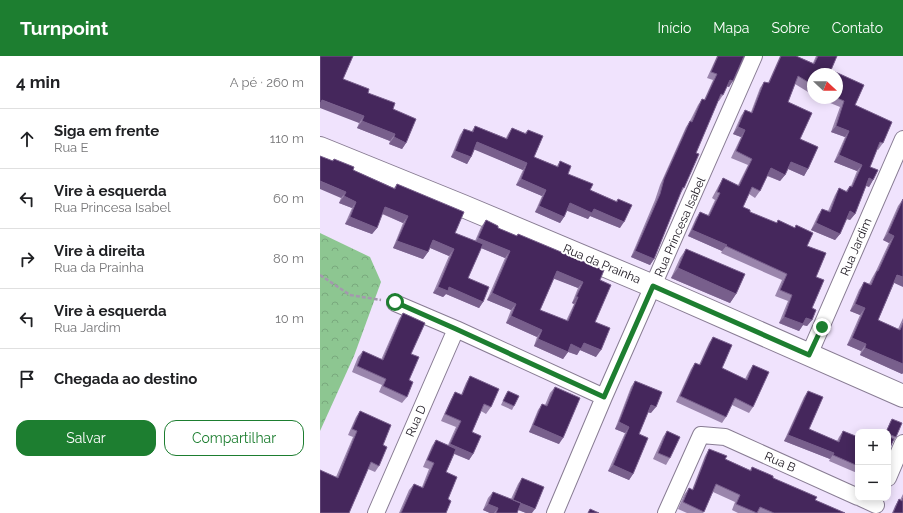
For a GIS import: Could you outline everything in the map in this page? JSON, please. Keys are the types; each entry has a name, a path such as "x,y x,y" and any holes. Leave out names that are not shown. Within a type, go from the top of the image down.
{"street":[{"name":"Rua Princesa Isabel","path":"604,397 754,56"},
{"name":"Rua Jardim","path":"809,355 903,139"},
{"name":"Rua da Prainha","path":"320,148 653,286 903,396"},
{"path":"395,302 604,397 555,513"},
{"name":"Rua D","path":"376,513 456,329"},
{"name":"Rua B","path":"666,513 701,435 725,437 855,496"},
{"path":"891,471 903,443"}],"path":[{"path":"320,275 350,295 395,302"}],"green space":[{"path":"320,233 370,257 381,282 354,356 320,431"}],"building":[{"path":"320,56 353,56 343,79 369,89 368,93 395,103 393,109 416,119 406,143 394,137 395,134 362,121 364,116 322,100 321,103 320,102"},
{"path":"718,56 744,56 733,81 730,80 723,95 721,94 696,153 699,154 684,188 683,187 654,259 635,251 660,194 664,179 690,121 692,122 702,99 705,100 717,74 711,72"},
{"path":"781,56 796,56 814,64 818,56 837,56 832,68 807,68 807,81 798,76 788,102 812,113 800,139 818,147 808,169 791,162 785,175 771,168 760,191 752,187 743,207 750,210 750,212 777,223 778,220 795,228 796,225 813,233 807,246 826,253 816,277 824,280 812,308 816,310 812,320 806,318 803,324 784,317 792,295 780,290 787,274 692,230 700,212 709,216 720,193 717,192 723,178 739,186 752,159 736,151 745,130 738,127 745,110 752,113 764,82 769,83"},
{"path":"843,75 864,85 855,105 892,122 883,143 880,142 870,167 878,170 873,180 869,178 855,214 850,211 840,234 816,223 822,209 830,212 839,188 847,192 850,186 852,187 862,165 839,155 849,131 836,126 844,101"},
{"path":"475,126 507,139 512,128 526,134 528,130 543,136 534,157 558,167 560,161 571,166 568,174 593,184 590,190 617,202 618,199 632,205 624,222 594,209 592,213 570,203 564,217 539,206 546,190 521,179 527,163 477,142 471,157 455,151 464,129 473,132"},
{"path":"320,156 333,161 334,159 354,167 353,170 395,189 397,184 464,212 455,233 483,244 468,278 489,287 483,302 449,287 448,291 438,287 454,249 433,240 428,252 397,241 408,216 385,207 377,228 350,217 356,202 344,196 346,192 320,181"},
{"path":"903,199 903,277 897,275 878,320 900,330 903,323 903,364 865,348 866,344 852,338 865,308 855,304 864,282 871,285 894,236 888,233"},
{"path":"486,220 498,226 498,228 517,236 518,234 604,270 600,280 611,285 595,322 610,328 601,350 584,343 581,349 571,344 568,352 538,339 542,330 511,316 516,304 492,293 510,251 478,238","holes":["557,271 583,282 568,321 540,310"]},
{"path":"686,249 745,274 736,294 678,268"},
{"path":"403,313 425,323 411,354 419,357 409,380 413,382 407,397 383,386 386,379 357,366 363,351 383,360"},
{"path":"713,337 732,345 722,368 747,380 753,365 769,372 753,407 735,398 726,417 680,396 695,363 700,365"},
{"path":"470,376 499,389 491,407 484,404 472,432 481,436 473,454 450,444 461,421 445,414 455,392 462,395"},
{"path":"635,381 662,392 656,407 651,405 639,434 648,438 633,474 613,465 629,427 619,422"},
{"path":"555,387 580,398 563,438 533,425 542,404 547,406"},
{"path":"508,391 519,396 514,406 503,401"},
{"path":"808,391 823,397 809,429 839,442 843,431 855,436 855,465 833,455 834,453 788,435"},
{"path":"360,411 391,425 383,445 387,447 379,466 371,462 349,513 320,513 320,470 338,478 357,431 352,429"},
{"path":"892,419 902,423 896,437 891,435 891,429 887,429"},
{"path":"667,431 680,437 670,458 658,453"},
{"path":"891,438 894,439 891,446"},
{"path":"436,440 456,449 446,472 457,477 448,499 451,501 446,513 401,513 414,484 423,488 434,463 427,460"},
{"path":"709,449 727,456 725,459 751,471 752,467 773,476 773,478 817,497 815,500 845,513 774,513 760,507 757,513 736,504 740,495 716,484 704,512 683,502 689,488 693,490"},
{"path":"522,478 544,487 535,509 513,500"},
{"path":"493,492 521,503 517,513 496,513 498,508 488,504"},
{"path":"903,498 903,513 893,513 899,499 902,501"},
{"path":"590,509 599,513 588,513"}],"route":[{"path":"395,302 604,397 653,286 809,355 822,327"}]}
